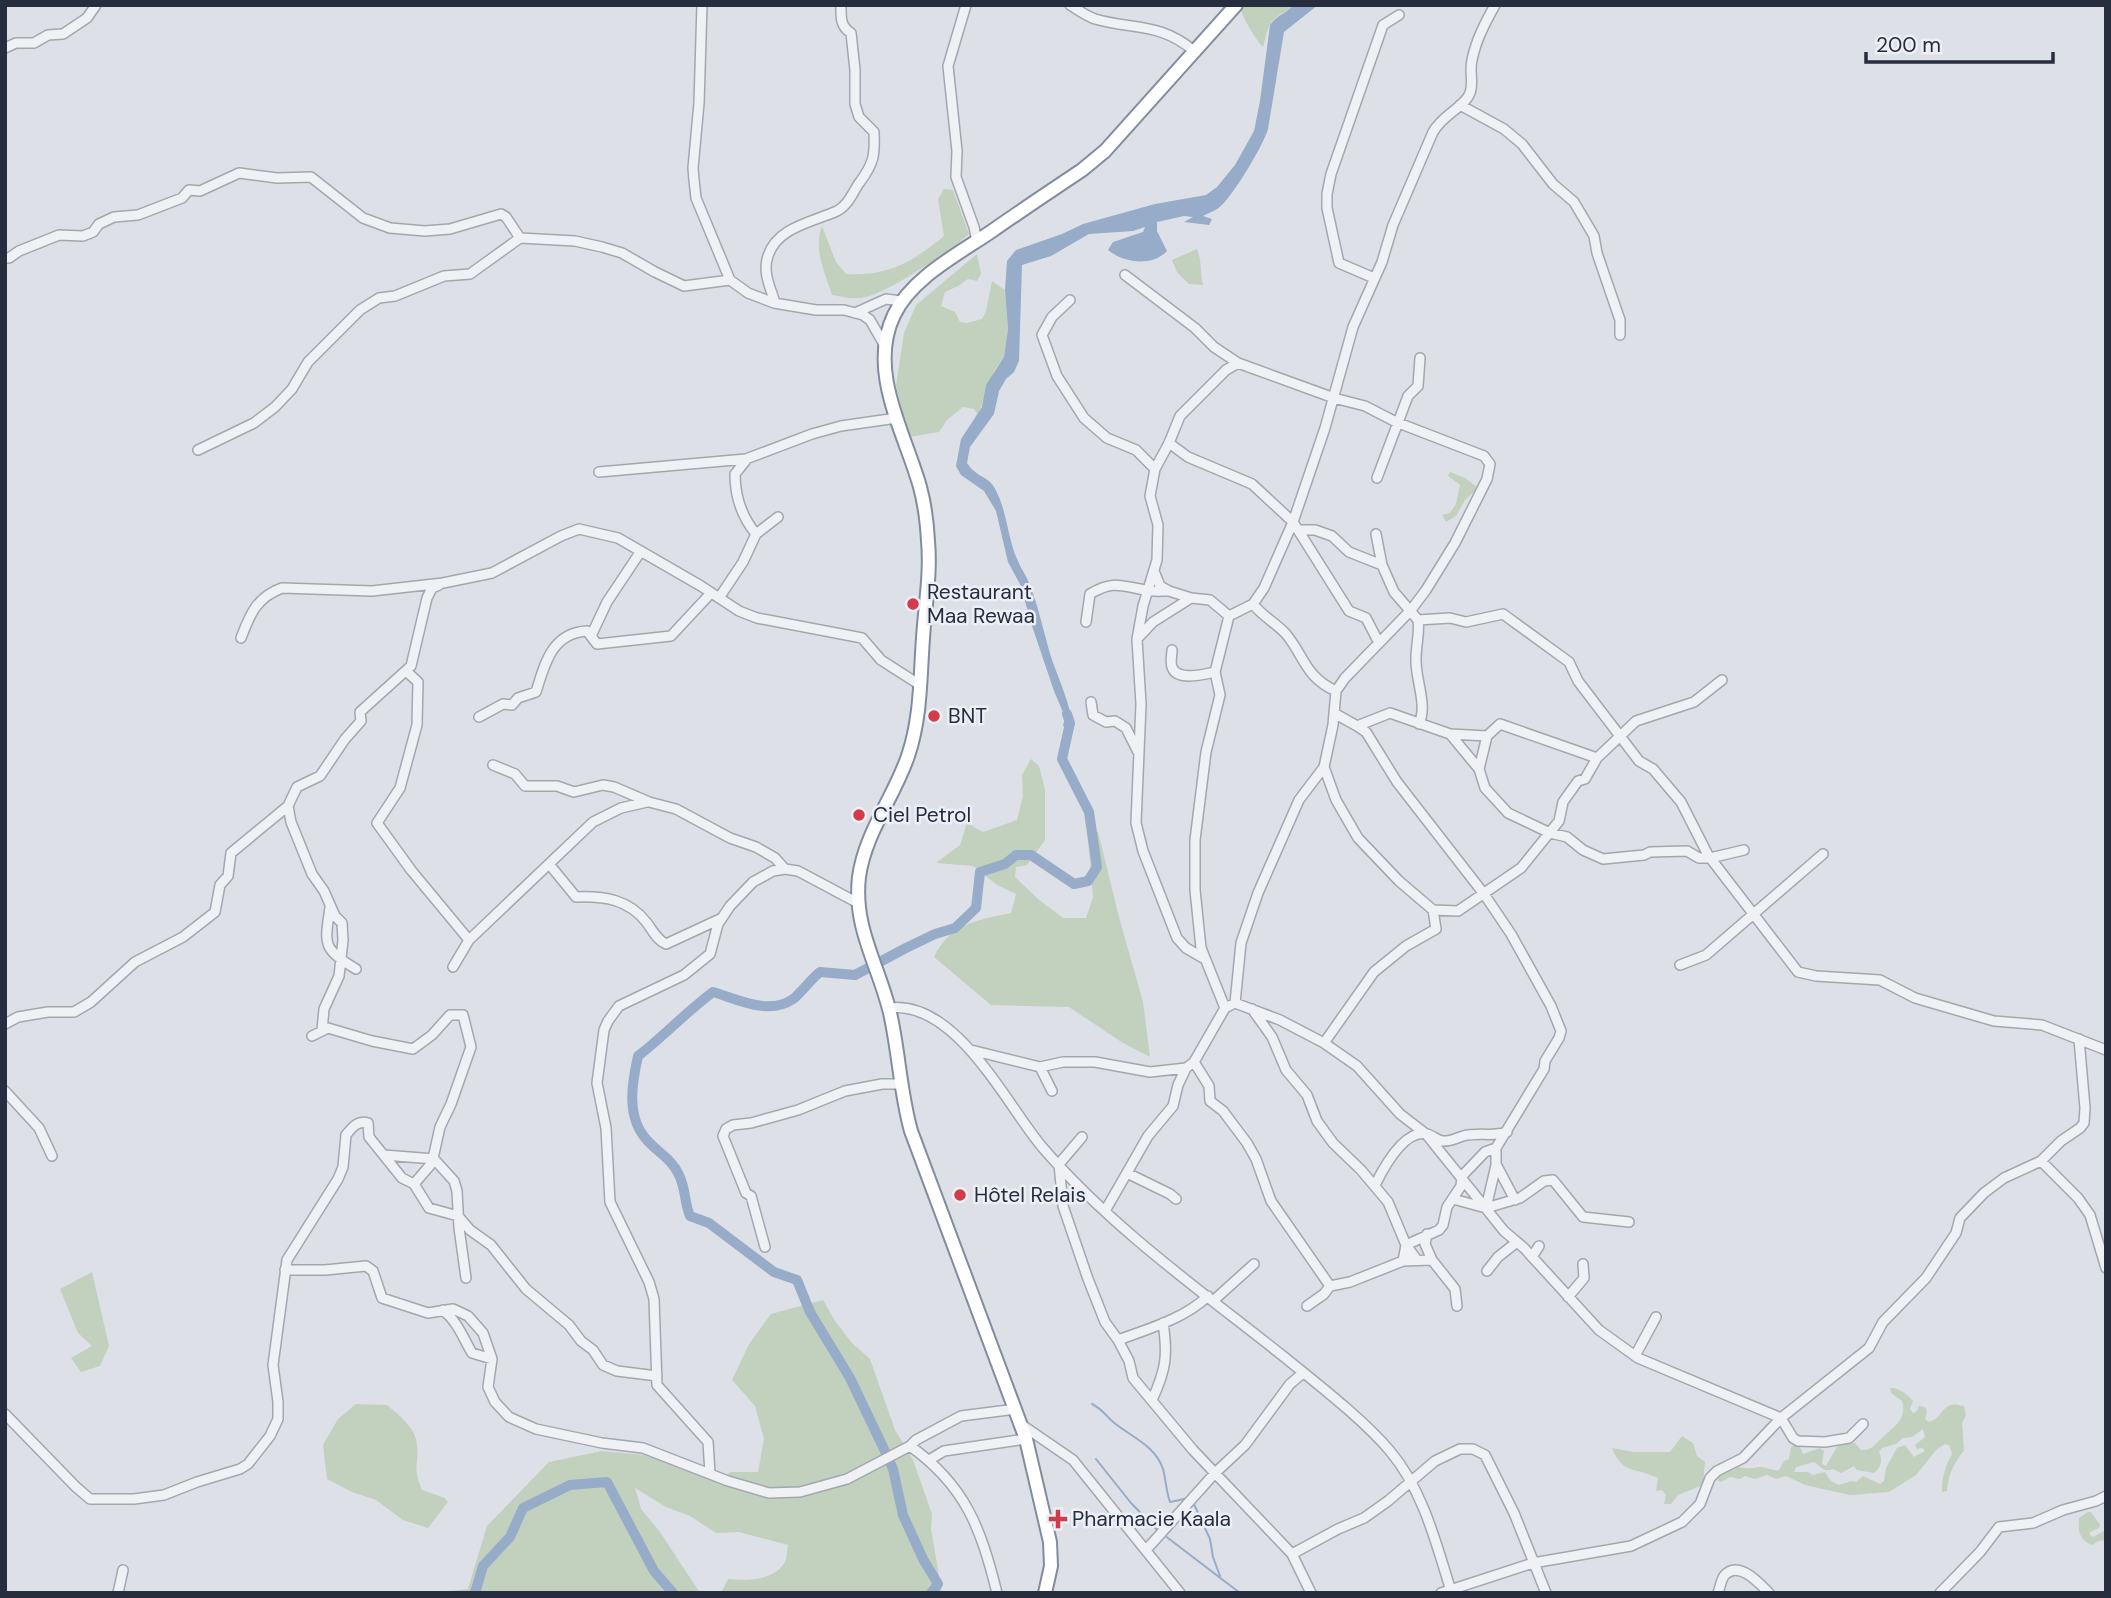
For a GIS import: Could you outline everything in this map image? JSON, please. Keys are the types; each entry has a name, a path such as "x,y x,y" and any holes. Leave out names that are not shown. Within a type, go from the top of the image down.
{"highway":[{"path":"1045,1593 1051,1566 1050,1542 1026,1439 911,1131 889,1009 881,979 863,936 858,903 859,877 867,844 897,782 913,741 920,702 929,544 920,488 887,382 885,346 888,330 901,301 932,271 1082,170 1105,151 1236,5"}],"street":[{"path":"5,48 16,43 34,43 48,35 63,34 87,18 96,5"},
{"path":"702,5 699,103 693,168 695,189 696,198 730,281 748,293 775,303 855,313 870,320 885,346"},
{"path":"775,303 766,269 768,257 776,241 813,219 839,210 869,172 874,156 874,132 859,117 855,104 853,46 851,33 841,21 841,5"},
{"path":"966,5 948,66 957,151 956,177 977,241"},
{"path":"1070,5 1093,18 1144,26 1178,38 1194,51"},
{"path":"1225,1008 1201,948 1195,890 1195,841 1206,752 1220,695 1215,672 1229,616 1253,604 1296,526 1353,327 1382,262 1393,225 1433,132 1440,120 1465,102 1470,93 1473,78 1471,64 1483,25 1495,5"},
{"path":"1374,278 1339,263 1328,217 1327,194 1331,174 1368,72 1376,42 1383,25 1399,15"},
{"path":"1460,105 1504,129 1522,144 1553,184 1574,202 1594,236 1597,253 1620,320 1620,335"},
{"path":"5,258 59,235 83,236 114,217 138,215 182,198 189,190 200,191 239,173 278,178 312,177 363,218 390,228 425,231 450,229 501,215 506,217 520,238"},
{"path":"198,450 254,423 275,407 292,389 308,362 360,310 379,298 395,296 444,276 470,274 520,238 575,241 602,247 622,253 684,286 730,281"},
{"path":"1125,275 1195,328 1213,347 1238,363 1334,398 1365,406 1396,422 1484,456 1490,464 1487,479 1455,543 1411,610 1345,678 1336,691 1324,766 1299,800 1258,893 1241,943 1235,1003"},
{"path":"855,313 886,299 901,301"},
{"path":"1070,300 1052,317 1042,335 1057,376 1084,418 1107,438 1136,450 1155,469"},
{"path":"1377,478 1396,422 1408,396 1418,386 1420,358"},
{"path":"1205,959 1186,948 1177,938 1143,851 1136,823 1141,680 1137,639 1157,560 1158,525 1150,496 1155,469 1180,416 1226,370 1238,363"},
{"path":"599,472 690,466 748,458 841,426 897,418"},
{"path":"1169,443 1188,457 1252,484 1296,526 1349,611 1366,618 1379,643"},
{"path":"748,458 735,474 735,484 746,521 756,534"},
{"path":"479,717 503,704 512,705 518,698 536,692 550,654 562,638 573,632 587,631 597,644 671,636 715,595 743,562 756,534 778,517"},
{"path":"1296,526 1332,536 1349,552 1382,565"},
{"path":"241,638 257,603 269,593 282,588 372,591 443,583 492,573 579,529 618,538 739,611 757,618 862,638 881,660 920,685"},
{"path":"1377,534 1382,565 1394,592 1419,620 1420,632 1415,660 1423,716 1419,724"},
{"path":"591,636 607,602 641,551"},
{"path":"1154,571 1160,586 1168,591 1210,600 1229,616"},
{"path":"5,1024 18,1017 48,1012 74,1012 91,1002 142,957 154,954 162,946 183,937 215,912 220,885 228,876 231,853 288,806 297,787 320,776 361,721 360,712 411,666 427,598 432,588 443,583"},
{"path":"1086,622 1090,594 1101,587 1119,583 1147,591 1168,591"},
{"path":"1137,639 1153,622 1191,598"},
{"path":"1253,604 1263,616 1285,633 1302,661 1321,684 1336,691"},
{"path":"1419,620 1450,618 1466,622 1503,614 1569,662 1578,681 1639,761 1653,769 1681,802 1710,858 1798,972 1880,981 1920,1000 1994,1021 2042,1025 2106,1050"},
{"path":"1172,650 1173,671 1181,675 1197,676 1215,672"},
{"path":"406,671 418,682 417,725 400,788 377,823 411,870 469,940"},
{"path":"1324,766 1336,800 1358,838 1399,881 1433,910 1458,911 1521,868 1559,821 1563,802 1578,781 1585,779 1597,758 1620,734 1636,721 1694,702 1722,680"},
{"path":"1091,702 1093,715 1106,722 1115,721 1126,728 1139,753"},
{"path":"1334,713 1366,732 1397,782 1484,894 1511,934 1551,1006 1560,1031 1559,1038 1545,1061 1544,1069 1496,1148 1496,1164 1486,1208"},
{"path":"1357,726 1390,713 1450,734 1487,736"},
{"path":"1479,769 1487,736 1500,724 1597,758"},
{"path":"1450,734 1479,769 1485,788 1508,813 1550,833 1567,837"},
{"path":"493,765 515,774 525,786 557,786 573,792 603,785 676,809 730,838 756,847 775,858 785,869"},
{"path":"453,967 469,940 593,822 621,808 649,802"},
{"path":"288,806 291,822 306,859 342,923 339,976 324,1009 322,1030"},
{"path":"1559,821 1567,837 1583,850 1603,859 1687,850 1699,858 1710,858 1744,850"},
{"path":"1681,965 1706,955 1823,854"},
{"path":"549,864 576,897 601,897 620,901 645,920 661,942 666,944 722,918"},
{"path":"710,1473 708,1442 657,1385 654,1298 649,1282 610,1202 606,1128 597,1083 604,1030 619,1006 684,975 710,954 722,918 730,906 753,882 772,871 798,871 858,903"},
{"path":"330,905 325,940 327,946 341,960 356,969"},
{"path":"1324,1043 1374,972 1406,946 1436,929 1433,910"},
{"path":"1105,1211 1148,1136 1173,1106 1178,1085 1225,1008 1235,1003 1250,1007 1324,1043 1357,1066 1400,1114 1426,1134 1504,1231 1532,1257 1567,1297 1599,1330 1635,1356 1781,1418 1798,1441 1825,1442 1849,1438 1863,1424"},
{"path":"1250,1007 1272,1037 1286,1070 1307,1095 1317,1121 1333,1143 1388,1202 1406,1245 1418,1260"},
{"path":"889,1009 910,1008 943,1026 985,1066 1042,1147 1105,1211 1303,1373 1391,1451 1424,1508 1447,1591 1533,1563 1631,1546 1682,1522 1700,1504 1710,1478 1717,1471 1743,1458 1781,1418 1869,1348 1883,1322 1926,1278 1956,1233 1963,1214 1992,1186 2021,1169 2040,1164 2084,1123 2079,1039"},
{"path":"312,1036 328,1028 413,1049 432,1035 450,1015 463,1014 471,1047 451,1104 440,1126 434,1159 414,1184"},
{"path":"970,1050 1040,1067 1063,1062 1095,1062 1150,1072 1190,1065"},
{"path":"1190,1065 1209,1086 1210,1101 1223,1111 1247,1143 1256,1159 1271,1201 1330,1286"},
{"path":"1040,1067 1052,1091"},
{"path":"765,1247 751,1196 746,1193 723,1136 726,1129 798,1110 845,1091 882,1084 901,1084"},
{"path":"5,1091 39,1128 52,1156"},
{"path":"5,1414 90,1499 124,1500 164,1495 248,1464 276,1428 278,1402 273,1365 287,1260 338,1179 343,1167 346,1135 357,1123 368,1123 369,1137 402,1178 414,1184 429,1208 458,1216 499,1254 526,1289 569,1325 603,1365 617,1371 657,1376"},
{"path":"1375,1185 1387,1162 1412,1137 1426,1134 1450,1141 1472,1134 1499,1135 1507,1132"},
{"path":"1082,1137 1059,1164 1063,1206 1105,1322 1129,1361 1133,1378 1215,1473 1292,1554 1311,1593"},
{"path":"1406,1245 1439,1230 1443,1225 1447,1207 1461,1186 1462,1176 1485,1152 1496,1148"},
{"path":"384,1154 434,1159 454,1181 466,1278"},
{"path":"1496,1164 1515,1200"},
{"path":"2040,1164 2078,1199 2090,1215 2106,1268"},
{"path":"1127,1173 1176,1199"},
{"path":"1453,1199 1486,1208 1515,1200 1544,1181 1553,1180 1583,1217 1629,1222"},
{"path":"1427,1234 1425,1244 1432,1260 1455,1289 1457,1306"},
{"path":"1487,1271 1498,1257 1517,1242"},
{"path":"1403,1261 1406,1245"},
{"path":"1532,1257 1539,1246"},
{"path":"1307,1306 1330,1286 1350,1282 1403,1261 1432,1260"},
{"path":"1118,1340 1163,1323 1210,1298 1254,1264"},
{"path":"1567,1297 1584,1278 1583,1264"},
{"path":"285,1270 366,1266 373,1271 382,1298 428,1313 453,1309 468,1316 483,1334 492,1359 493,1367 488,1387 495,1402 509,1417 536,1429 602,1443 643,1448 728,1481 769,1493 800,1492 847,1479 961,1416 1016,1409"},
{"path":"443,1310 460,1329 472,1353 492,1359"},
{"path":"1635,1356 1656,1317"},
{"path":"1152,1400 1160,1384 1167,1351 1163,1323"},
{"path":"1146,1550 1215,1473 1245,1445 1290,1384 1303,1373"},
{"path":"1021,1425 1073,1460 1180,1593"},
{"path":"929,1460 944,1451 1026,1439"},
{"path":"910,1446 929,1460 965,1503 974,1520 997,1593"},
{"path":"1292,1554 1364,1518 1435,1461 1460,1449 1473,1449 1485,1455 1514,1513 1546,1593"},
{"path":"1940,1593 1980,1552 1999,1527 2033,1523 2063,1510 2096,1502 2106,1496"},
{"path":"118,1593 123,1570"},
{"path":"1718,1593 1724,1576 1732,1571 1742,1571 1769,1593"}],"green space":[{"path":"1243,5 1294,5 1272,22 1263,47 1244,17 1240,8"},
{"path":"944,189 953,190 969,234 919,270 876,294 857,298 832,295 819,252 822,226 836,262 846,274 887,270 921,254 944,236 938,199"},
{"path":"1197,249 1203,285 1189,284 1177,272 1172,260"},
{"path":"977,254 981,274 977,281 968,279 945,292 941,306 955,312 960,322 967,323 982,319 992,281 1005,290 1008,329 1004,357 994,371 978,415 974,409 963,407 947,420 939,432 909,437 896,386 904,333 916,305"},
{"path":"1450,472 1465,478 1478,488 1465,500 1456,516 1446,522 1442,515 1450,513 1456,504 1460,485 1448,476"},
{"path":"1031,759 1039,766 1045,790 1045,840 1027,865 1016,867 1015,877 1063,918 1086,918 1093,897 1087,829 1098,832 1143,1002 1150,1057 1123,1043 1069,1007 991,1005 934,957 948,937 957,930 976,921 1011,913 1016,894 997,885 973,866 936,863 960,845 967,823 983,832 1017,820 1023,796 1022,775"},
{"path":"92,1272 109,1346 100,1366 81,1372 71,1358 92,1346 78,1333 60,1289"},
{"path":"823,1300 852,1343 870,1359 895,1430 913,1460 932,1514 931,1529 942,1593 721,1593 728,1579 751,1580 774,1573 785,1562 788,1545 739,1532 716,1533 690,1516 666,1507 635,1488 641,1509 660,1532 700,1593 432,1593 468,1589 487,1526 549,1462 602,1451 644,1455 721,1480 730,1472 758,1472 764,1439 755,1406 732,1380 749,1344 771,1314"},
{"path":"1890,1388 1893,1388 1909,1396 1913,1401 1910,1409 1913,1413 1919,1406 1925,1407 1925,1419 1929,1422 1951,1405 1964,1406 1964,1450 1952,1469 1947,1491 1942,1492 1942,1482 1952,1454 1949,1445 1945,1444 1937,1449 1916,1475 1889,1492 1850,1495 1805,1485 1786,1476 1776,1479 1767,1475 1755,1479 1745,1476 1740,1479 1730,1477 1718,1481 1718,1477 1739,1467 1779,1470 1784,1461 1789,1459 1791,1447 1795,1445 1800,1446 1803,1454 1820,1448 1824,1451 1822,1464 1826,1466 1838,1445 1855,1443 1861,1450 1870,1448 1894,1427 1903,1413 1902,1401 1891,1393","holes":["1923,1429 1925,1437 1915,1445 1917,1449 1922,1448 1925,1451 1914,1457 1905,1445 1897,1448 1886,1468 1884,1481 1880,1484 1863,1476 1856,1482 1839,1485 1831,1481 1825,1472 1812,1475 1808,1472 1794,1472 1796,1467 1814,1462 1824,1470 1833,1469 1841,1473 1854,1466 1857,1470 1874,1473 1881,1463 1879,1452 1882,1448 1896,1444 1903,1438 1912,1437"]},
{"path":"356,1404 387,1405 414,1433 417,1445 417,1476 422,1490 445,1498 448,1502 428,1528 403,1520 376,1500 352,1492 327,1479 323,1445 338,1419"},
{"path":"1682,1436 1693,1443 1697,1456 1705,1462 1703,1485 1678,1495 1671,1504 1664,1504 1666,1495 1662,1490 1656,1491 1658,1478 1620,1463 1612,1448 1633,1452 1670,1452"},
{"path":"2091,1512 2100,1525 2090,1532 2090,1535 2093,1537 2106,1530 2106,1540 2093,1545 2082,1538 2079,1531 2079,1518"}],"water":[{"path":"1294,5 1318,5 1284,32 1265,137 1228,199 1203,216 1212,219 1209,225 1184,222 1193,217 1184,216 1157,222 1157,231 1167,251 1146,261 1122,258 1108,250 1113,242 1143,232 1145,227 1133,231 1089,234 1051,256 1022,265 1019,361 999,391 994,414 970,447 967,463 992,483 1002,504 1014,550 1033,592 1052,660 1070,710 1073,727 1063,726 1065,717 1030,620 1021,586 1008,562 996,511 984,491 961,475 956,466 961,439 982,407 986,385 1004,357 1008,329 1005,290 1007,261 1016,250 1083,224 1155,204 1206,195 1217,187 1235,165 1254,131 1270,25"}],"waterway":[{"path":"931,1593 938,1584 903,1515 893,1469 850,1378 810,1312 797,1280 774,1272 709,1223 690,1216 683,1185 676,1169 646,1139 635,1120 632,1099 634,1077 638,1056 713,992 753,1004 774,1006 793,999 820,972 855,975 935,934 955,928 976,908 980,872 1005,864 1016,855 1031,855 1074,884 1088,881 1097,867 1089,812 1062,759 1070,723 1067,714"},
{"path":"1092,1404 1144,1444 1160,1461 1170,1502 1189,1498"},
{"path":"1096,1459 1131,1503 1159,1532"},
{"path":"475,1593 483,1566 510,1537 523,1508 570,1485 607,1482 654,1571 673,1593"},
{"path":"1193,1502 1210,1539 1220,1576"},
{"path":"1164,1535 1240,1593"}],"place":[{"name":"Restaurant Maa Rewaa","path":"913,604"},
{"name":"BNT","path":"934,716"},
{"name":"Ciel Petrol","path":"859,815"},
{"name":"Hôtel Relais","path":"960,1195"},
{"name":"Pharmacie Kaala","path":"1058,1519"}]}
